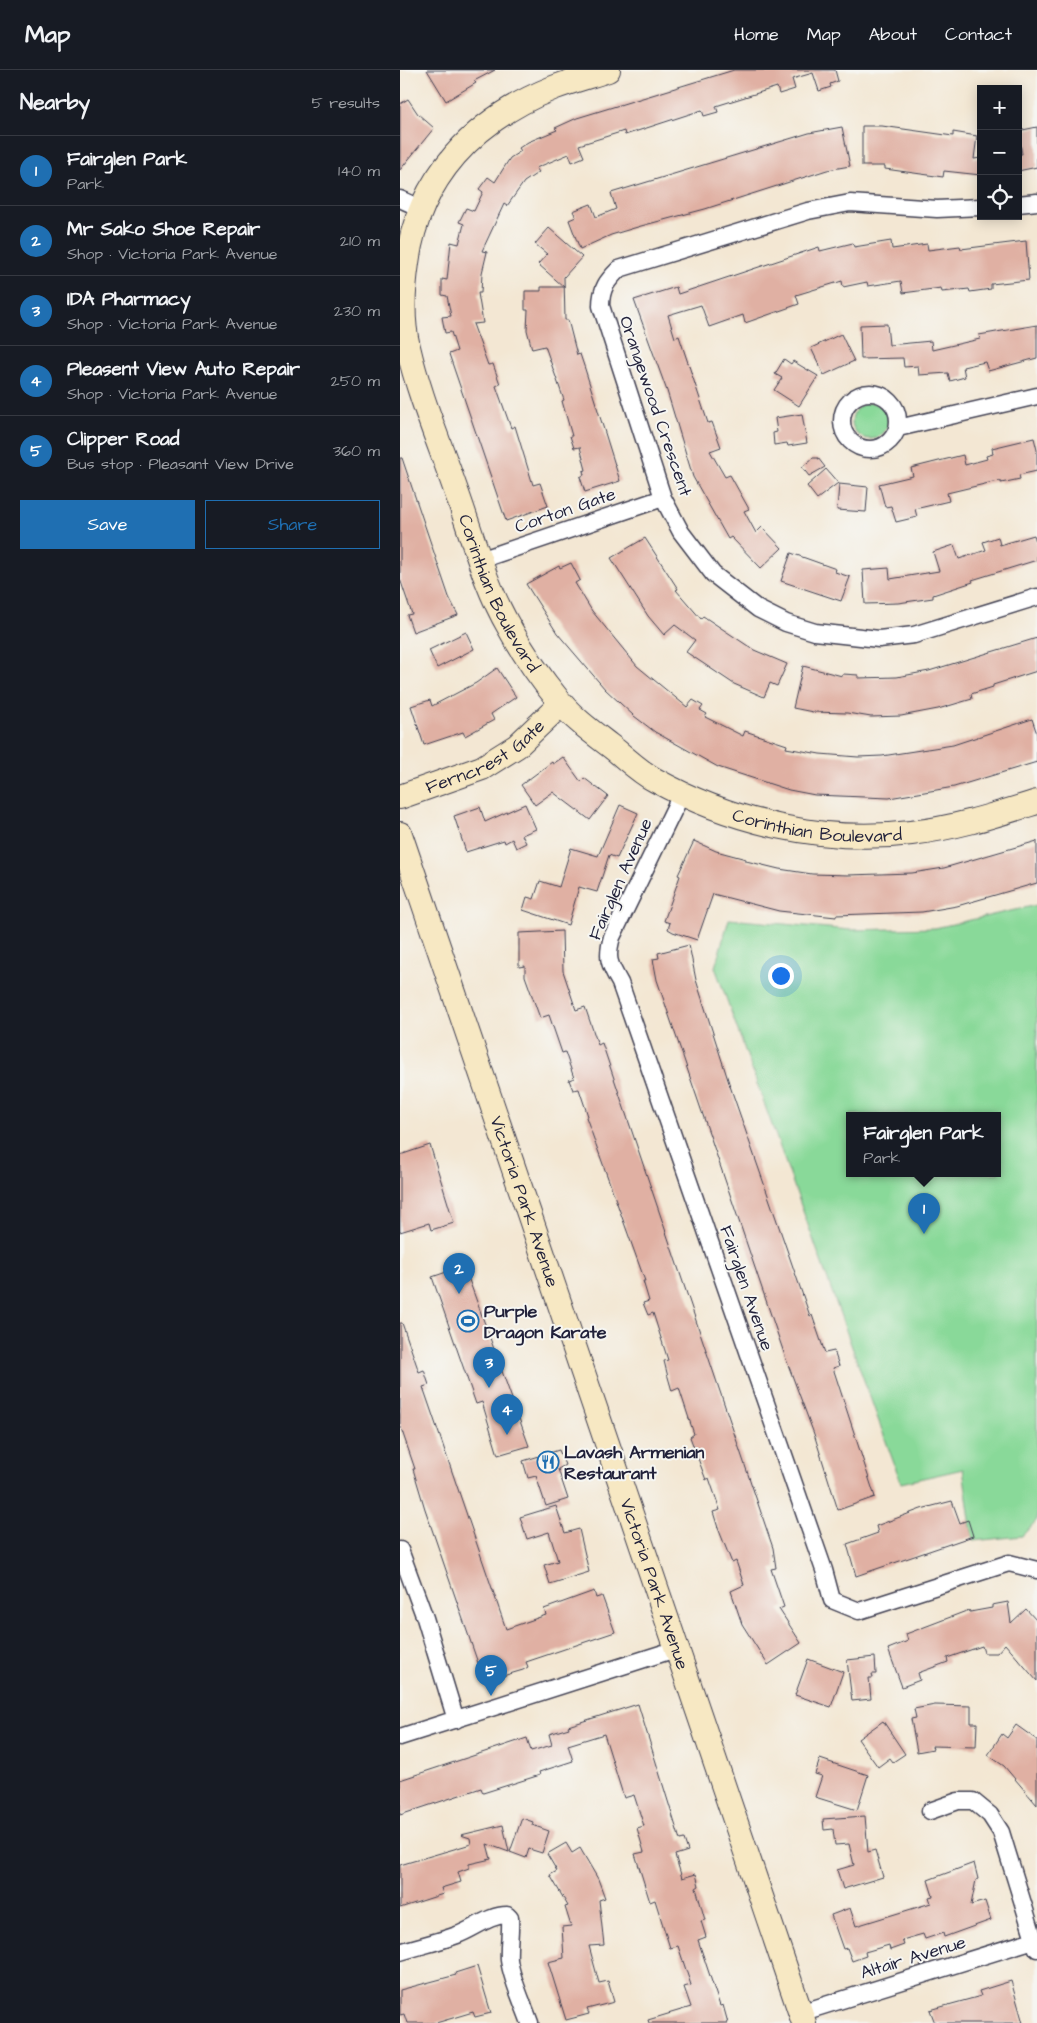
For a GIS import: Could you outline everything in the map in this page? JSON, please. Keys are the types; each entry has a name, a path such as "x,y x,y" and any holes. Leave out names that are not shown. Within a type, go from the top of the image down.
{"street":[{"name":"Corinthian Boulevard","path":"608,70 554,88 498,117 459,149 410,204 409,244 404,289 407,346 480,560 499,609 510,629 561,704 588,730 652,779 743,818 774,826 839,835 908,834 974,822 1037,802"},
{"path":"1022,204 1037,202"},
{"name":"Orangewood Crescent","path":"977,207 937,209 850,203 808,211 619,269 606,282 601,293 601,306 663,498 681,532 713,574 758,609 786,623 815,632 862,639 914,635 1037,597"},
{"path":"898,428 1037,396"},
{"name":"Corton Gate","path":"480,560 663,498"},
{"name":"Ferncrest Gate","path":"400,797 482,768 517,746 561,704"},
{"name":"Fairglen Avenue","path":"682,793 612,937 608,952 610,965 623,992 824,1570 832,1600 859,1611 1009,1563 1037,1570"},
{"name":"Victoria Park Avenue","path":"400,834 802,2018"},
{"path":"400,1550 425,1618 456,1720"},
{"path":"400,1737 676,1649"},
{"path":"930,1811 958,1801 973,1801 990,1815 1001,1832 1036,1943"},
{"path":"400,1952 458,1935 475,1928 491,1918 507,1915 510,1918 511,1926 508,1937 510,1963 530,2023"},
{"name":"Altair Avenue","path":"802,2018 1036,1943"}],"green space":[{"path":"870,403 877,404 883,408 887,414 887,428 883,434 877,438 870,439 863,438 857,434 853,428 852,421 853,414 857,408 863,404"},
{"path":"1037,905 1037,1520 1022,1536 973,1541 963,1469 901,1483 715,967 729,919 850,930 935,928"}],"building":[{"path":"427,70 495,70 474,81 476,83 446,101"},
{"path":"734,70 835,70 838,81 830,84 831,87 819,91 813,73 792,79 795,89 779,94 777,87 716,106 718,112 704,116 702,110 625,135 624,131 579,145 584,157 572,162 569,154 536,168 539,172 524,182 507,206 504,204 482,251 487,252 482,273 481,293 478,293 483,323 473,324 488,365 493,364 500,384 496,386 511,428 515,426 533,485 540,483 548,506 506,521 449,354 457,351 451,332 445,333 442,317 451,316 447,296 442,295 442,279 447,280 451,242 459,244 464,224 459,222 466,208 474,211 483,192 479,189 488,177 495,182 510,158 521,151 519,148 528,142 557,130 555,128 577,118"},
{"path":"408,99 418,114 434,128 400,170 400,104"},
{"path":"862,126 882,126 953,136 953,132 977,136 974,159 977,159 977,175 944,171 943,177 885,169 885,166 862,166"},
{"path":"842,127 850,166 827,170 705,209 611,235 580,249 569,220 576,217 573,211 591,204 596,217 616,209 611,193 809,133"},
{"path":"1037,127 1037,167 1022,170 1022,154 1022,130"},
{"path":"549,228 582,257 564,277 565,320 568,320 577,355 580,354 620,481 585,492 580,477 584,475 583,471 586,470 580,447 574,448 562,401 564,400 545,346 532,349 527,330 528,310 525,310 525,291 541,291 541,287 564,287 538,264 547,254 535,244"},
{"path":"891,241 892,249 927,244 928,250 960,246 961,249 1026,241 1029,280 991,284 991,289 970,292 969,289 942,292 941,288 903,293 901,281 868,286 867,282 843,287 842,281 796,295 799,304 745,323 743,315 709,327 701,305 668,315 675,338 679,336 708,423 712,422 721,447 710,451 725,477 730,475 749,509 744,511 756,533 762,527 782,548 761,568 731,537 728,539 693,477 667,391 634,300 676,287 678,294 819,247 820,251 853,243 854,247"},
{"path":"887,324 889,345 931,341 932,350 980,339 979,335 1037,325 1037,358 988,371 985,362 963,367 965,377 950,381 948,373 919,375 918,366 904,367 903,358 861,359 860,325"},
{"path":"841,334 854,361 824,375 811,348"},
{"path":"784,359 791,364 793,361 818,376 799,406 774,390 782,378 775,374"},
{"path":"802,414 807,443 788,446 787,443 774,445 773,433 777,432 775,418"},
{"path":"1034,438 1037,450 1037,471 1019,475 1020,479 1001,483 1001,481 993,482 947,493 949,501 915,509 917,517 896,522 891,506 885,507 879,484 913,476 911,468 963,455 965,465 987,459 986,456 993,454 992,448"},
{"path":"400,458 402,458 449,597 458,615 413,632 407,615 412,614 400,579"},
{"path":"813,458 818,458 825,467 809,476 802,467"},
{"path":"826,469 838,483 817,499 807,486"},
{"path":"839,484 868,487 866,512 837,510"},
{"path":"1034,535 1037,545 1037,560 972,580 973,582 933,595 933,598 898,603 865,604 863,570 889,568 890,579 939,571 933,552 954,545 959,559 986,550 983,542 998,537 1000,545"},
{"path":"645,538 678,589 676,590 701,619 703,616 754,650 787,664 777,686 770,683 764,697 734,684 686,652 695,640 675,625 664,635 648,616 611,558"},
{"path":"791,553 836,569 835,572 850,577 841,601 781,581"},
{"path":"571,563 580,580 575,583 592,611 637,666 687,707 693,700 703,706 700,710 707,714 705,717 743,736 745,731 787,745 786,748 820,754 858,757 882,756 953,745 1032,719 1037,734 1037,762 954,787 889,798 815,795 789,790 718,767 655,732 634,716 605,689 557,633 526,584 559,566 560,568"},
{"path":"466,632 474,649 437,668 429,650"},
{"path":"1037,638 1037,671 971,694 972,699 938,709 901,716 871,717 847,713 813,712 793,708 803,666 842,676 843,674 858,675 858,678 897,677 929,671"},
{"path":"497,668 516,697 491,714 494,720 465,736 463,732 424,745 411,706 430,700 432,706 476,683"},
{"path":"563,757 581,782 584,778 608,796 590,820 553,792 535,805 521,785 552,762 553,764"},
{"path":"525,804 536,829 522,835 526,843 516,848 512,839 505,843 504,840 466,852 454,816 480,807 485,822"},
{"path":"620,805 638,813 617,858 609,855 597,892 579,887 568,925 523,910 527,897 534,899 540,881 559,887 571,848 598,856"},
{"path":"694,841 716,851 746,859 746,861 779,869 812,874 848,875 912,873 944,868 1037,841 1037,883 957,906 922,912 836,915 836,917 779,911 713,894 697,940 673,932 668,929 670,923 664,921 680,876 678,875"},
{"path":"562,931 563,971 576,1010 585,1007 598,1045 602,1043 773,1548 776,1568 771,1569 784,1607 779,1609 801,1643 768,1665 742,1624 731,1591 744,1585 736,1561 732,1563 718,1528 713,1512 720,1510 709,1478 706,1480 690,1437 694,1434 679,1388 672,1391 664,1361 668,1360 653,1313 648,1315 643,1303 649,1301 643,1281 645,1281 586,1117 588,1116 579,1089 573,1090 569,1080 574,1078 565,1052 562,1053 549,1015 540,1018 525,976 525,966 519,967 519,933"},
{"path":"689,945 696,980 730,1086 810,1316 812,1315 825,1353 834,1351 839,1366 833,1368 875,1497 838,1510 814,1434 786,1359 657,980 653,959 659,958 658,953"},
{"path":"430,1145 454,1223 431,1230 429,1223 400,1232 400,1155"},
{"path":"464,1266 529,1446 498,1455 482,1402 476,1404 432,1277"},
{"path":"400,1323 402,1323 419,1372 424,1370 429,1385 423,1387 506,1629 546,1615 544,1609 594,1591 596,1598 602,1596 615,1632 526,1662 528,1667 523,1670 486,1681 481,1665 479,1666 425,1509 413,1469 415,1469 400,1425"},
{"path":"559,1450 565,1465 558,1469 568,1499 546,1506 536,1476 528,1478 523,1461"},
{"path":"952,1501 960,1523 968,1520 973,1536 856,1576 847,1544 878,1533 876,1526 921,1509"},
{"path":"556,1506 565,1533 579,1529 589,1572 550,1584 544,1565 558,1561 549,1532 527,1539 520,1517"},
{"path":"1008,1602 1011,1623 1026,1609 1037,1621 1037,1681 1005,1644 997,1653 984,1653 982,1646 947,1658 948,1662 918,1673 920,1680 902,1687 888,1649 908,1641 906,1634 969,1610 970,1612 992,1608 992,1605"},
{"path":"875,1657 876,1674 872,1674 873,1678 869,1678 871,1699 852,1701 847,1660"},
{"path":"808,1659 843,1672 831,1707 795,1695"},
{"path":"638,1704 680,1840 684,1839 688,1851 675,1855 682,1878 696,1874 699,1886 696,1888 705,1920 701,1921 706,1937 698,1940 720,2006 723,2005 728,2023 649,2023 648,2020 691,2007 684,1987 691,1985 678,1946 670,1948 655,1900 650,1902 635,1854 644,1852 637,1828 644,1826 634,1795 624,1798 604,1734 568,1745 573,1761 539,1772 540,1775 483,1793 481,1788 400,1815 400,1780 527,1738 531,1751 552,1745 549,1734 569,1728 568,1726"},
{"path":"935,1705 971,1706 971,1723 977,1723 976,1747 932,1746 933,1749 917,1752 911,1719 916,1718 914,1709"},
{"path":"883,1721 905,1754 893,1762 890,1758 878,1767 858,1739"},
{"path":"1016,1725 1037,1740 1037,1805 1004,1766 988,1755 1002,1734 1007,1738"},
{"path":"820,1759 868,1775 857,1810 815,1797 822,1776 815,1774"},
{"path":"865,1816 868,1852 875,1850 883,1877 843,1889 837,1870 854,1865 849,1844 835,1845 833,1829 824,1830 823,1819"},
{"path":"522,1818 533,1822 532,1825 549,1831 542,1853 529,1849 526,1858 510,1852"},
{"path":"503,1825 509,1852 487,1844 491,1859 469,1864 469,1868 458,1872 461,1882 441,1888 443,1894 400,1908 400,1865 471,1844 470,1838 461,1835"},
{"path":"566,1843 572,1853 580,1848 598,1879 605,1898 599,1900 604,1945 589,1946 599,1983 608,1981 614,2002 587,2009 589,2014 566,2020 548,1962 564,1958 562,1927 571,1926 565,1907 568,1906 550,1875 557,1871 547,1854"},
{"path":"974,1863 978,1879 976,1880 971,1905 985,1901 991,1920 944,1937 943,1933 925,1939 923,1934 902,1940 904,1945 890,1950 889,1945 865,1952 866,1956 852,1961 847,1948 843,1949 831,1915 850,1908 856,1926 931,1903 929,1897 933,1896 928,1880"},
{"path":"477,1966 491,2013 475,2017 473,2012 436,2023 407,2023 404,2014 400,2015 400,1990 456,1975 455,1973"},
{"path":"1011,1981 1023,2023 935,2023 930,2010 981,1996 979,1991"}],"place":[{"name":"Fairglen Park","path":"924,1234"},
{"name":"Mr Sako Shoe Repair","path":"459,1294"},
{"name":"Purple Dragon Karate","path":"468,1321"},
{"name":"IDA Pharmacy","path":"489,1388"},
{"name":"Pleasent View Auto Repair","path":"507,1435"},
{"name":"Lavash Armenian Restaurant","path":"548,1462"},
{"name":"Clipper Road","path":"491,1696"}]}
